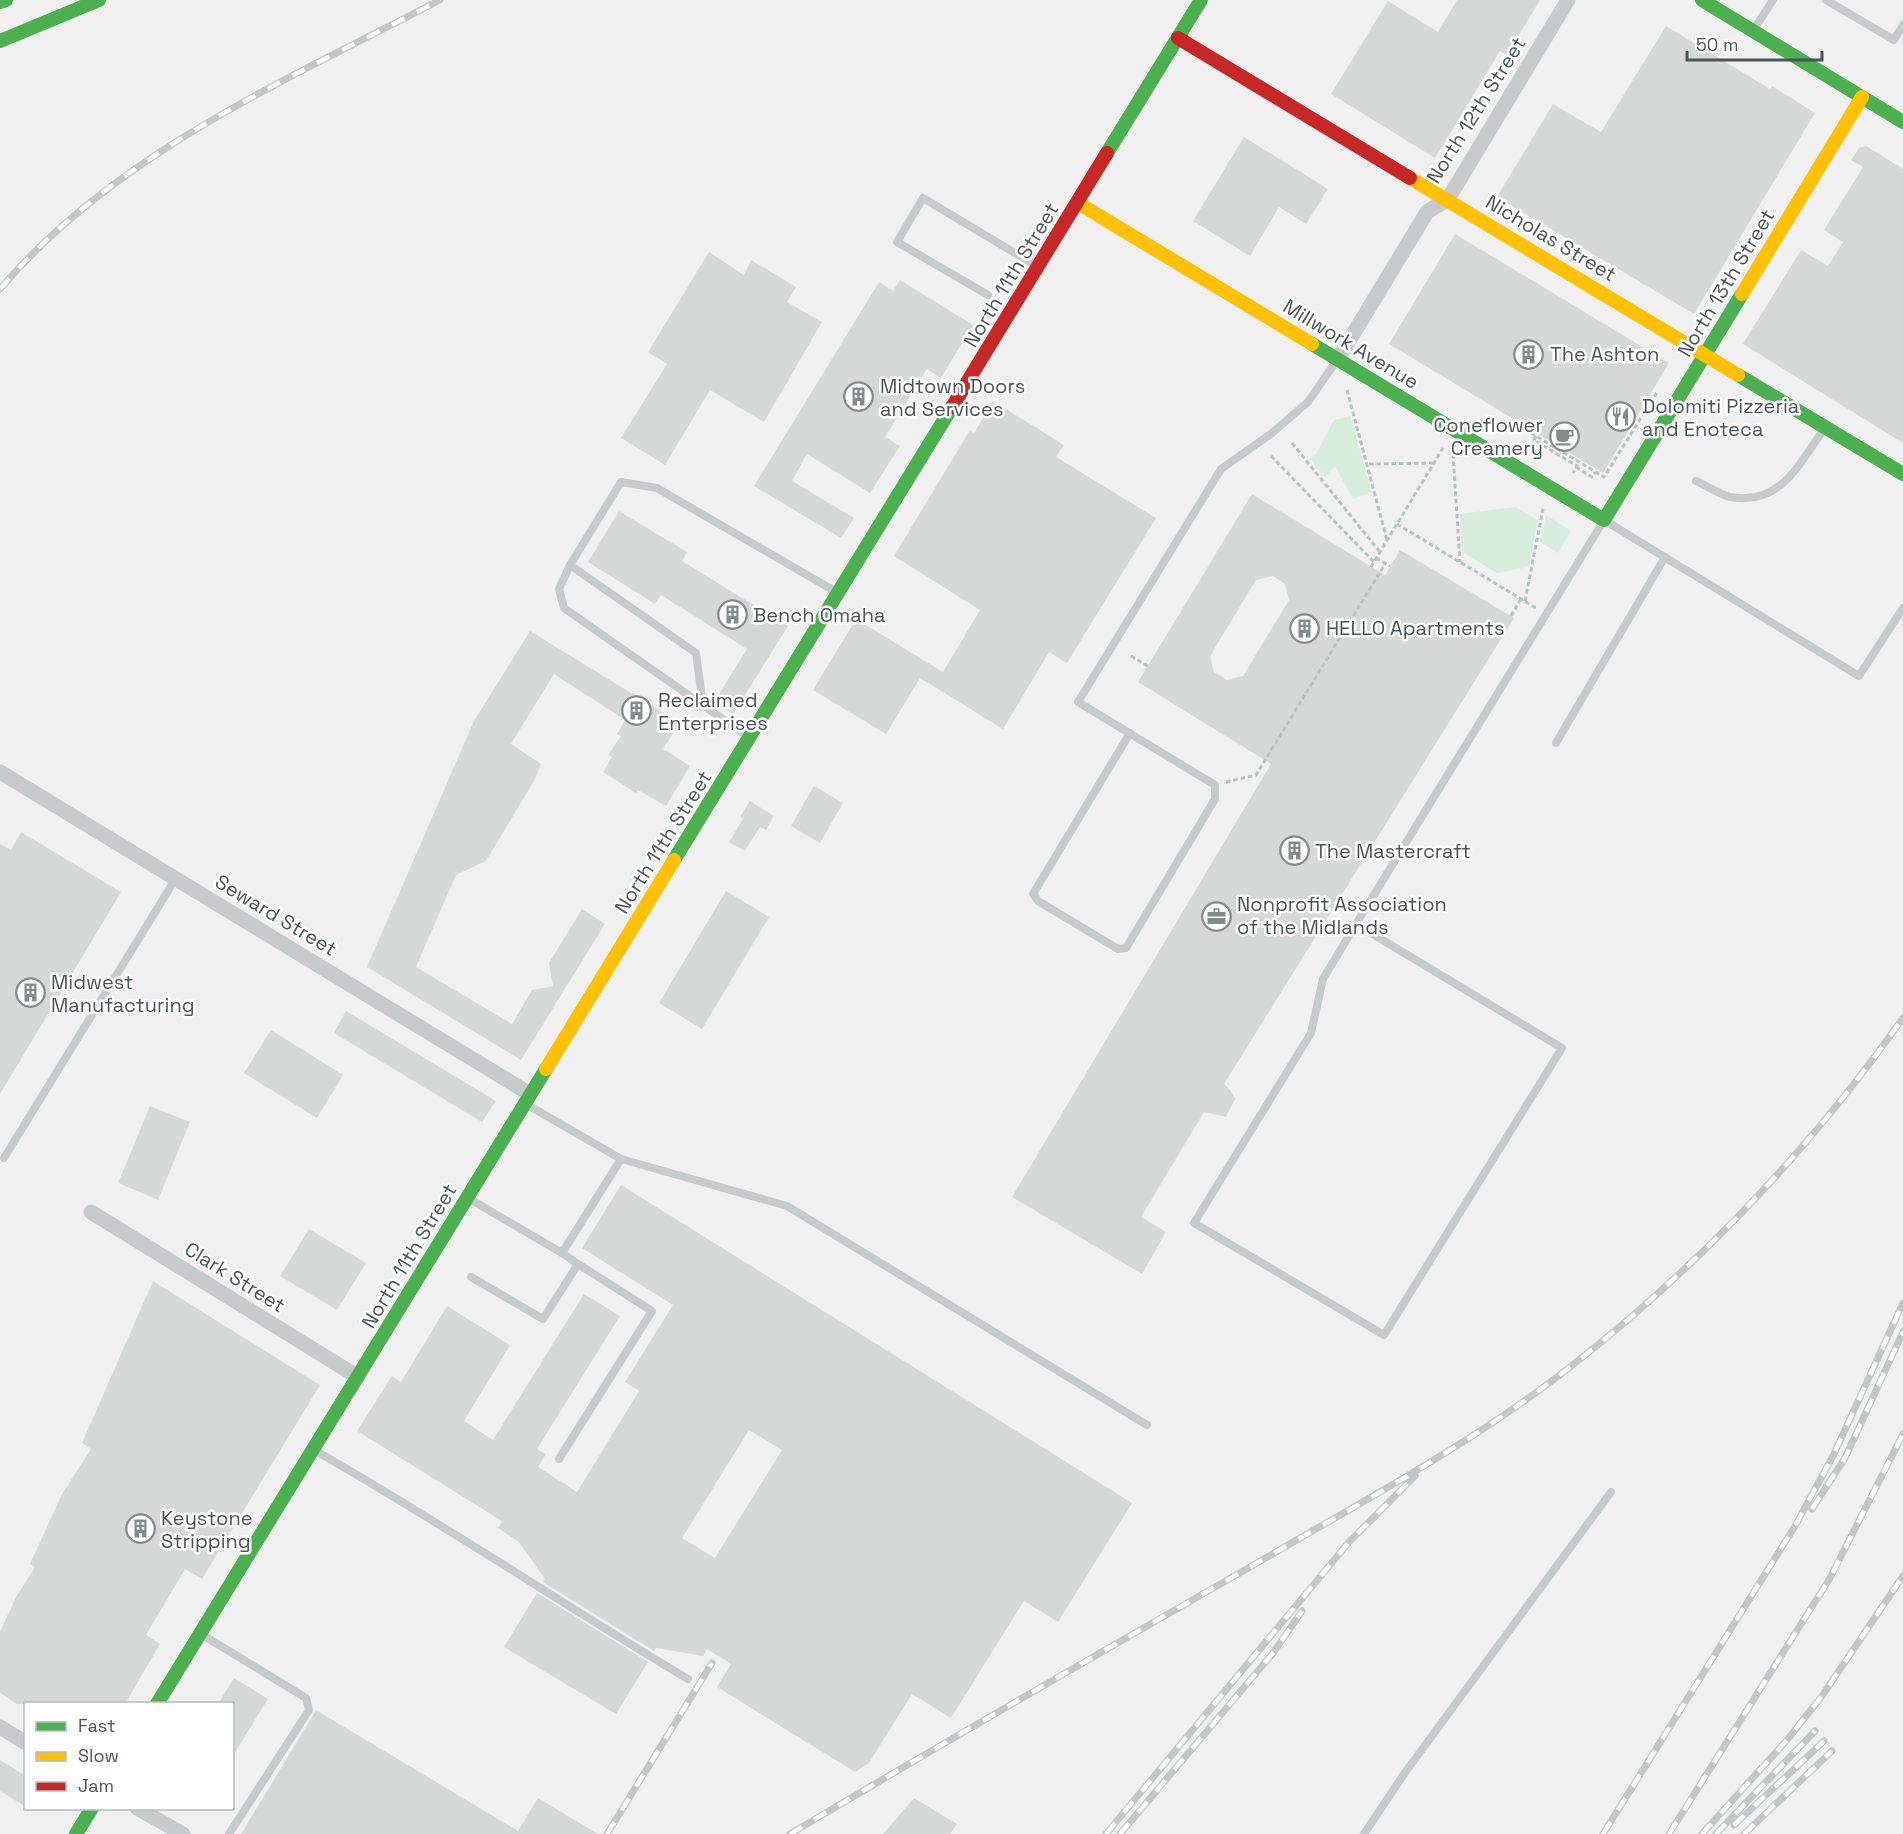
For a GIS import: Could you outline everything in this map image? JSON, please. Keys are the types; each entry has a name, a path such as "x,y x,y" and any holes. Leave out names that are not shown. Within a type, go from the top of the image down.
{"main road":[{"path":"0,2 6,0"},
{"path":"0,41 99,0"},
{"name":"North 11th Street","path":"158,1702 1201,0"},
{"path":"1702,0 1903,122"},
{"name":"Nicholas Street","path":"1178,38 1903,474"},
{"name":"North 13th Street","path":"1604,520 1862,97"},
{"name":"Millwork Avenue","path":"1077,203 1604,520"},
{"path":"76,1834 91,1810"}],"street":[{"name":"North 12th Street","path":"1338,358 1427,212 1448,199 1568,0"},
{"name":"Seward Street","path":"0,772 176,878 528,1099"},
{"name":"Clark Street","path":"91,1212 358,1377"},
{"path":"0,1727 24,1742"},
{"path":"139,1810 183,1834"}],"lane":[{"path":"1753,31 1773,0"},
{"path":"1826,0 1894,40 1903,25"},
{"path":"988,295 897,242 923,198 1039,267"},
{"path":"1130,733 1033,894 1038,901 1118,949 1126,948 1215,799 1215,785 1130,733 1078,702 1221,469 1272,433 1308,402 1338,358"},
{"path":"1696,481 1729,496 1755,498 1783,486 1826,427"},
{"path":"750,738 564,608 559,589 570,565 621,482 657,488 839,593"},
{"path":"1356,924 1562,1048 1384,1335 1194,1223 1311,1033 1323,979 1356,924 1604,520 1858,675 1903,608"},
{"path":"1556,743 1665,557"},
{"path":"570,565 696,653 703,705"},
{"path":"4,1158 176,878"},
{"path":"528,1099 621,1159 787,1206 1148,1425"},
{"path":"562,1253 621,1159"},
{"path":"467,1198 562,1253 652,1311 559,1458"},
{"path":"471,1277 543,1319 578,1264"},
{"path":"313,1449 378,1486 569,1608 687,1679"},
{"path":"1364,1834 1404,1774 1611,1492"},
{"path":"200,1634 306,1698 309,1710 229,1834"}],"path":[{"path":"1347,390 1388,540"},
{"path":"1514,431 1518,425 1558,447 1604,477 1658,390"},
{"path":"1536,436 1534,440 1592,477 1595,472"},
{"path":"1292,443 1380,552"},
{"path":"1371,567 1443,448"},
{"path":"1453,454 1460,562"},
{"path":"1270,456 1375,560 1390,566"},
{"path":"1369,464 1434,463"},
{"path":"1572,473 1576,467"},
{"path":"1511,616 1523,600 1543,509"},
{"path":"1397,524 1536,608"},
{"path":"1215,785 1256,775 1385,564"},
{"path":"1131,656 1148,666"}],"green space":[{"path":"1350,416 1372,492 1353,499 1335,466 1325,477 1310,458 1316,454 1334,420"},
{"path":"1515,507 1538,520 1529,567 1497,573 1462,552 1460,514"},
{"path":"1546,515 1571,531 1558,553 1540,542"}],"building":[{"path":"1457,0 1540,0 1507,55 1500,51 1435,158 1331,94 1388,1 1438,32"},
{"path":"1666,26 1770,89 1772,86 1815,113 1694,314 1497,197 1553,104 1601,132"},
{"path":"1244,137 1328,189 1306,224 1279,207 1250,256 1193,221"},
{"path":"1866,146 1903,169 1903,443 1743,344 1801,250 1828,266 1843,242 1824,230 1863,167 1851,160 1859,148"},
{"name":"The Ashton","path":"1455,234 1669,363 1603,473 1389,344"},
{"path":"709,252 744,275 751,260 796,287 787,302 822,322 764,422 710,390 665,465 621,438 667,364 648,352"},
{"path":"900,280 973,325 941,378 927,369 885,437 900,446 870,493 807,454 792,481 854,518 841,538 754,486 879,282 893,291"},
{"path":"993,401 1064,445 1056,457 1156,518 1067,663 1049,652 1003,729 920,678 886,734 813,690 856,619 943,672 980,610 894,556 970,430 974,433"},
{"name":"The Mastercraft","path":"1252,494 1385,575 1400,550 1514,618 1224,1084 1235,1099 1226,1117 1204,1112 1141,1217 1166,1232 1142,1274 1012,1197 1271,764 1138,682","holes":["1273,576 1285,584 1289,600 1243,676 1227,680 1214,672 1210,656 1256,580"]},
{"name":"Bench Omaha","path":"619,511 687,552 682,561 788,626 733,714 714,702 747,649 661,595 655,604 588,562"},
{"path":"530,631 680,723 663,749 690,766 666,806 638,790 636,793 603,772 612,757 608,755 621,736 617,734 625,720 554,674 511,744 541,764 534,781 486,861 456,875 416,967 512,1024 532,990 553,986 549,963 582,909 605,924 521,1060 367,967 474,721"},
{"path":"814,786 843,803 820,843 791,826"},
{"path":"750,801 774,816 766,830 760,827 745,851 729,842 743,819 740,817"},
{"name":"Midwest Manufacturing","path":"21,832 121,892 0,1094 0,844 11,850"},
{"path":"726,891 769,917 702,1029 659,1003"},
{"path":"346,1011 496,1101 482,1122 334,1033"},
{"path":"271,1030 343,1075 317,1118 244,1073"},
{"path":"150,1106 190,1122 158,1200 118,1183"},
{"path":"621,1185 1132,1503 1058,1622 1024,1601 951,1718 912,1694 869,1763 855,1772 717,1687 731,1664 707,1649 703,1656 656,1648 654,1651 543,1582 545,1579 519,1542 498,1528 502,1521 357,1431 392,1376 401,1382 447,1306 510,1345 464,1421 493,1440 584,1294 620,1316 537,1449 546,1454 538,1467 577,1492 639,1391 625,1382 673,1305 582,1248","holes":["749,1430 782,1450 715,1558 682,1538"]},
{"path":"309,1229 366,1263 337,1310 280,1276"},
{"name":"Keystone Stripping","path":"153,1281 320,1385 202,1579 185,1569 146,1635 160,1644 126,1702 24,1702 24,1704 17,1704 0,1693 0,1632 16,1597 35,1567 30,1564 62,1494 91,1449 82,1443"},
{"path":"537,1593 648,1662 616,1714 504,1647"},
{"path":"234,1678 268,1699 234,1754 234,1702 219,1702"},
{"path":"316,1710 518,1831 538,1798 598,1834 241,1834"},
{"path":"0,1760 24,1775 24,1806 0,1791"},
{"path":"914,1798 957,1824 950,1834 883,1834"}],"railway":[{"path":"0,289 46,241 96,198 149,159 263,91 440,0"},
{"path":"790,1834 1411,1474 1490,1425 1565,1371 1659,1292 1747,1207 1829,1115 1903,1018"},
{"path":"1603,1834 1795,1526 1833,1456 1903,1303"},
{"path":"1812,1509 1845,1458 1903,1332"},
{"path":"1669,1834 1830,1578 1903,1434"},
{"path":"1106,1834 1349,1542 1415,1476"},
{"path":"1702,1834 1787,1740 1822,1696 1903,1576"},
{"path":"1120,1834 1273,1653 1302,1611"},
{"path":"607,1834 712,1663"},
{"path":"1716,1834 1815,1731"},
{"path":"1734,1825 1824,1741"},
{"path":"1744,1834 1832,1751"}],"traffic: fast":[{"path":"0,2 6,0"},
{"path":"0,41 99,0"},
{"path":"1107,153 1201,0"},
{"path":"1702,0 1903,122"},
{"path":"1312,344 1604,520 1742,294"},
{"path":"1738,375 1903,474"},
{"path":"674,860 952,407"},
{"path":"158,1702 546,1069"},
{"path":"76,1834 91,1810"}],"traffic: slow":[{"path":"1742,294 1862,97"},
{"path":"1410,178 1738,375"},
{"path":"1078,203 1312,344"},
{"path":"546,1069 674,860"}],"traffic: jam":[{"path":"1178,38 1410,178"},
{"path":"952,407 1107,153"}],"place":[{"name":"The Ashton","path":"1529,354"},
{"name":"Midtown Doors and Services","path":"859,397"},
{"name":"Dolomiti Pizzeria and Enoteca","path":"1621,417"},
{"name":"Coneflower Creamery","path":"1564,437"},
{"name":"Bench Omaha","path":"732,615"},
{"name":"HELLO Apartments","path":"1305,628"},
{"name":"Reclaimed Enterprises","path":"637,711"},
{"name":"The Mastercraft","path":"1294,851"},
{"name":"Nonprofit Association of the Midlands","path":"1216,916"},
{"name":"Midwest Manufacturing","path":"30,993"},
{"name":"Keystone Stripping","path":"140,1529"}]}
